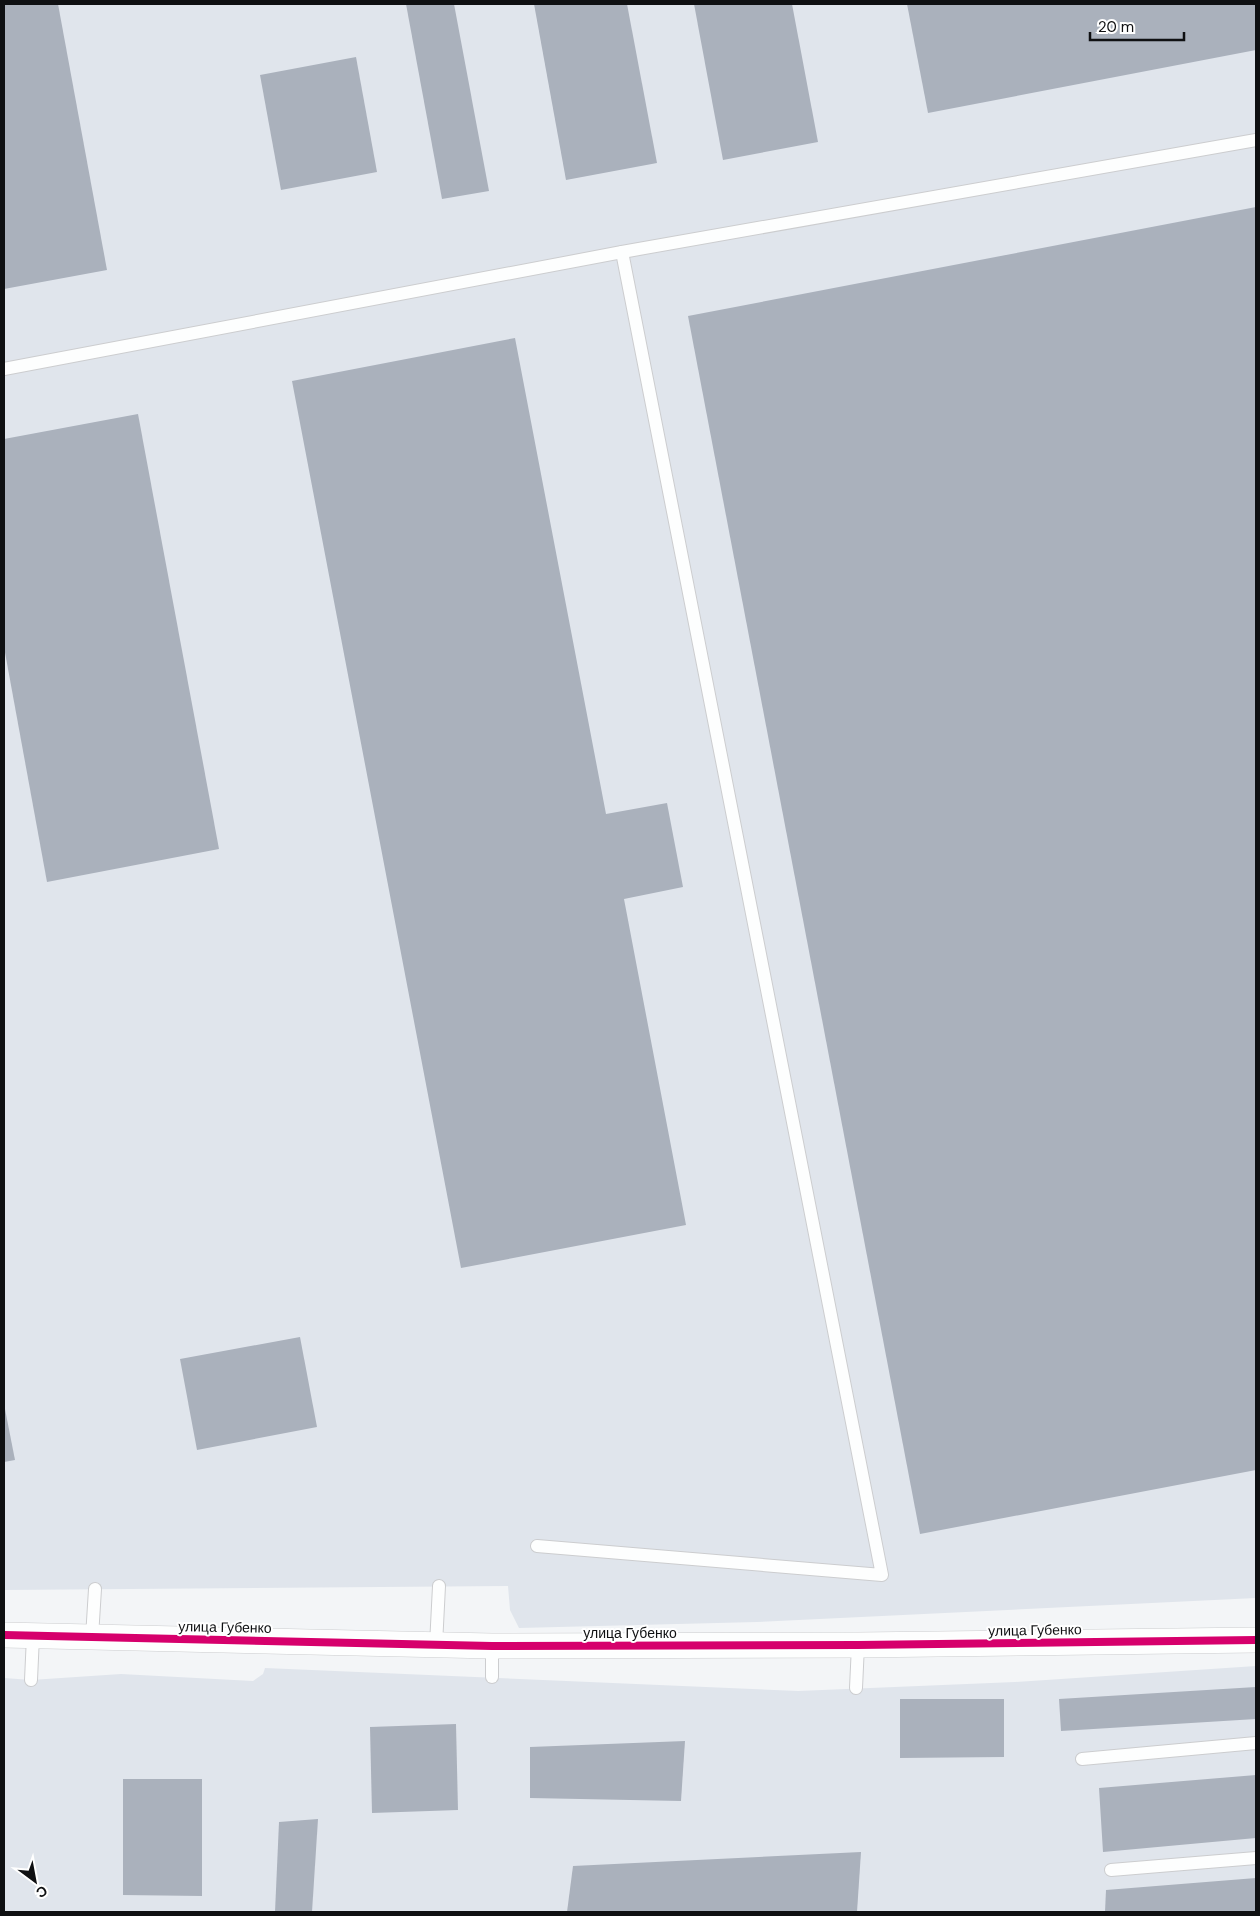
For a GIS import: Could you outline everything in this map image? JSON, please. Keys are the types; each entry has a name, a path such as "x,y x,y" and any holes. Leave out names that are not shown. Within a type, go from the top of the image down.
{"street":[{"name":"улица Губенко","path":"4,1635 492,1646 858,1645 1256,1640"}],"lane":[{"path":"4,369 622,252 1256,140"},
{"path":"537,1546 882,1575 622,252"},
{"path":"436,1645 440,1586"},
{"path":"92,1637 96,1589"},
{"path":"31,1680 33,1636"},
{"path":"856,1688 858,1645"},
{"path":"492,1646 492,1677"},
{"path":"1082,1759 1256,1743"},
{"path":"1112,1870 1256,1858"}],"shaded area":[{"path":"4,4 1256,4 1256,1598 757,1622 519,1628 510,1610 508,1586 4,1590"},
{"path":"1256,1666 1256,1912 4,1912 4,1678 31,1680 121,1674 253,1681 263,1674 265,1668 798,1691 1015,1682"}],"building":[{"path":"4,4 58,4 107,270 4,289"},
{"path":"406,4 454,4 489,191 442,199"},
{"path":"534,4 627,4 657,163 566,180"},
{"path":"694,4 792,4 818,142 723,160"},
{"path":"907,4 1256,4 1256,50 928,113"},
{"path":"356,57 377,172 281,190 260,75"},
{"path":"1256,207 1256,1470 920,1534 688,316"},
{"path":"515,338 606,814 667,803 683,887 624,899 686,1225 461,1268 292,381"},
{"path":"138,414 219,849 47,882 4,647 4,439"},
{"path":"300,1337 317,1427 197,1450 180,1359"},
{"path":"4,1404 15,1460 4,1462"},
{"path":"1256,1687 1256,1719 1061,1731 1059,1699"},
{"path":"900,1699 1004,1699 1004,1757 900,1758"},
{"path":"456,1724 458,1810 372,1813 370,1727"},
{"path":"685,1741 681,1801 530,1798 530,1747"},
{"path":"1256,1775 1256,1838 1103,1852 1099,1788"},
{"path":"123,1779 202,1779 202,1896 123,1895"},
{"path":"318,1819 312,1912 275,1912 279,1822"},
{"path":"861,1852 857,1912 567,1912 573,1866"},
{"path":"1256,1878 1256,1912 1105,1912 1106,1890"}],"cycle path":[{"path":"4,1635 492,1646 858,1645 1256,1640"}]}
